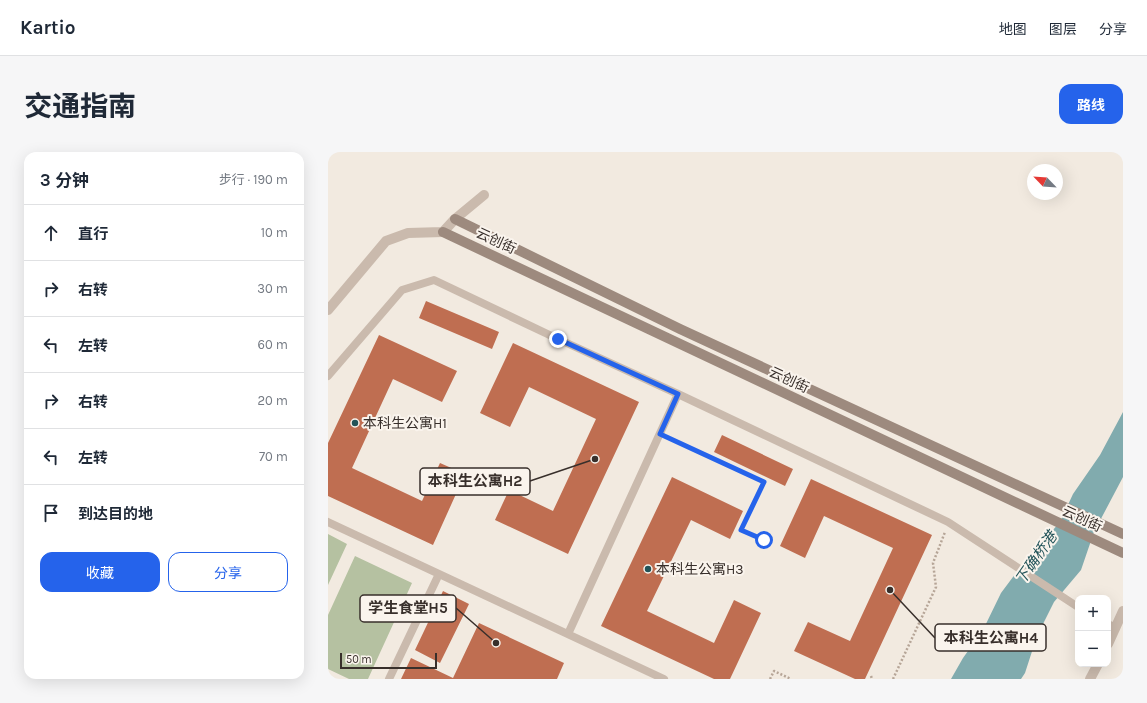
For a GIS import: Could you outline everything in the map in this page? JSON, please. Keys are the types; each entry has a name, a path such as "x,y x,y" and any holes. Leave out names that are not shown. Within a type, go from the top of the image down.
{"main road":[{"name":"云创街","path":"455,219 687,332 1123,534"},
{"name":"云创街","path":"443,232 1123,553"}],"street":[{"path":"328,310 386,241 408,233 443,232 455,219 484,195"},
{"path":"1111,638 1123,611"},
{"path":"1090,679 1096,667"}],"lane":[{"path":"328,376 402,290 434,280 948,522 1075,605"},
{"path":"568,634 678,394"},
{"path":"328,522 664,679"},
{"path":"389,679 439,574"}],"path":[{"path":"660,434 764,482 741,530 764,540"},
{"path":"893,679 936,587 933,563 948,522"},
{"path":"770,679 774,671 791,679"}],"green space":[{"path":"328,534 347,544 328,585"},
{"path":"355,556 412,583 368,679 349,679 328,669 328,615"}],"water":[{"name":"下确桥港","path":"1123,412 1123,477 1094,532 1081,570 1054,602 1037,636 1025,673 1021,679 951,679 963,658 983,630 1001,593 1022,565 1060,522 1073,494 1100,455"}],"building":[{"path":"426,301 499,332 492,349 419,318"},
{"name":"本科生公寓H1","path":"379,335 457,371 442,402 393,379 352,468 422,501 440,463 465,474 433,545 328,496 328,443"},
{"path":"513,343 639,402 568,554 495,520 509,490 553,511 596,419 529,387 510,427 480,413"},
{"path":"722,435 793,469 785,486 714,452"},
{"name":"本科生公寓H3","path":"672,477 743,511 730,539 691,520 647,611 714,643 734,600 761,613 730,679 714,679 601,626"},
{"path":"811,479 932,535 865,679 855,679 794,651 808,622 850,641 893,548 824,516 805,558 780,546"},
{"path":"443,591 469,604 440,663 415,650"},
{"path":"479,623 564,663 557,679 401,679 411,658 453,678"}],"place":[{"name":"本科生公寓H1","path":"355,423"},
{"name":"本科生公寓H2","path":"595,459"},
{"name":"本科生公寓H3","path":"648,569"},
{"name":"本科生公寓H4","path":"890,590"},
{"name":"学生食堂H5","path":"496,643"}],"route":[{"path":"558,339 678,394 660,434 764,482 741,530 764,540"}]}
